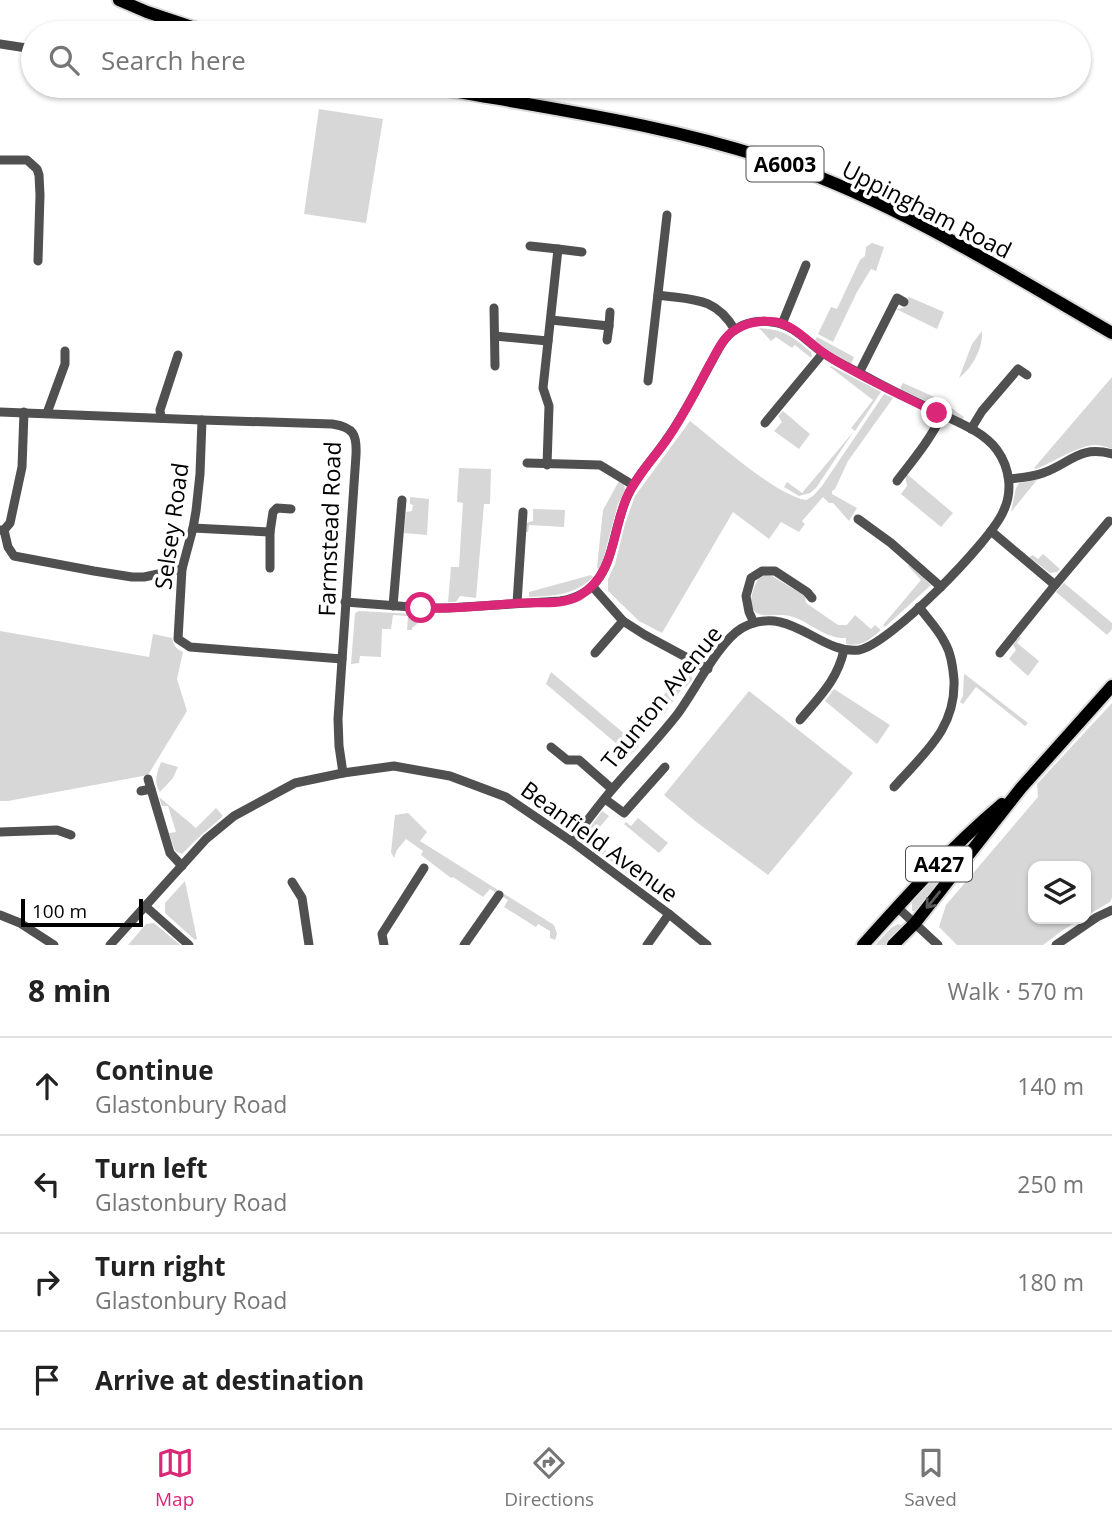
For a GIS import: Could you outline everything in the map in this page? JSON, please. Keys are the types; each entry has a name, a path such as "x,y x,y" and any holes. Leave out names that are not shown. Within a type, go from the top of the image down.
{"highway":[{"path":"119,0 174,21"},
{"name":"Uppingham Road","path":"491,98 698,138 787,165 869,199 928,228 1112,333"},
{"name":"A427","path":"893,945 915,923 1021,788 1112,686"},
{"name":"A427","path":"863,945 972,829 1021,788"}],"street":[{"path":"0,44 21,47"},
{"path":"0,159 27,160 37,169 40,195 38,261"},
{"path":"652,376 657,295 669,219"},
{"path":"530,246 582,252"},
{"path":"547,465 549,406 543,388 558,249"},
{"path":"782,324 804,268 793,268"},
{"path":"657,295 700,300 709,304 725,315 735,330"},
{"path":"859,373 897,298 904,302"},
{"path":"494,308 495,366"},
{"path":"607,340 610,312"},
{"path":"551,320 608,327"},
{"path":"345,602 448,608 571,599 592,586 607,564 620,514 633,485 683,415 725,339 747,324 761,321 782,324 823,353 971,429 998,451 1009,479 1004,512 991,531 941,587 890,633 874,644 857,650 844,650 830,685 800,720"},
{"path":"495,336 548,341"},
{"path":"47,413 65,363 65,351"},
{"path":"765,423 823,353"},
{"path":"161,418 160,410 178,355"},
{"path":"971,429 982,411 1018,369 1027,375"},
{"name":"Farmstead Road","path":"0,412 332,424 352,431 356,448 338,719 343,773"},
{"path":"24,412 22,467 10,523 2,530 14,556 132,577 181,569"},
{"path":"897,481 935,431 942,415"},
{"name":"Selsey Road","path":"202,420 200,474 193,528 181,569 178,639 190,647 342,659"},
{"path":"1009,479 1044,473 1087,452 1112,454"},
{"path":"527,463 600,465 633,485"},
{"path":"393,606 405,505"},
{"path":"270,568 273,512 277,508 291,509"},
{"path":"517,603 523,512"},
{"path":"858,518 941,587"},
{"path":"999,653 1109,521"},
{"path":"193,528 270,532"},
{"path":"991,531 1055,584"},
{"path":"754,623 747,606 747,587 751,578 762,570 775,571 812,598"},
{"path":"592,586 623,621 708,669"},
{"path":"894,787 939,735 948,721 952,704 953,674 947,646 919,607"},
{"path":"594,653 623,621"},
{"name":"Taunton Avenue","path":"571,841 612,789 674,719 720,650 734,634 754,623 772,622 794,626 844,650"},
{"path":"551,747 567,760 579,760 612,789"},
{"name":"Beanfield Avenue","path":"110,945 206,839 234,816 295,783 394,766 461,779 506,797 571,841 707,945"},
{"path":"605,799 624,814 664,767"},
{"path":"148,779 170,853 182,866"},
{"path":"141,792 151,789"},
{"path":"0,832 57,830 71,835"},
{"path":"384,945 382,934 424,868"},
{"path":"292,882 302,898 309,945"},
{"path":"464,945 499,895"},
{"path":"145,906 189,945"},
{"path":"897,907 938,945"},
{"path":"1056,945 1112,910"},
{"path":"647,945 669,914"},
{"path":"0,915 20,923 54,945"}],"shaded area":[{"path":"319,109 383,119 366,223 304,214"},
{"path":"872,243 884,247 876,271 871,269 857,292 833,342 818,334 831,307 837,309 860,260 865,256 866,247"},
{"path":"909,297 944,312 937,329 896,309 903,308"},
{"path":"759,328 788,335 811,352 811,358 795,345 792,348 776,337 771,341"},
{"path":"982,331 976,357 959,378 972,344"},
{"path":"817,337 854,357 851,364 824,348 815,340"},
{"path":"831,366 881,392 855,431 851,428 873,400"},
{"path":"1112,377 1112,449 1099,445 1089,446 1034,468"},
{"path":"903,383 939,399 964,417 962,421 902,390 900,388"},
{"path":"884,394 893,398 848,461 832,491 832,494 857,508 849,521 833,503 823,497 802,521 805,524 799,532 781,522 769,539 733,512 662,633 639,621 608,591 608,579 635,496 690,421 762,478 793,496 806,500 822,486"},
{"path":"783,411 810,434 799,449 774,431 782,422 778,416"},
{"path":"854,431 810,493 799,496 784,487 787,482 802,493"},
{"path":"459,468 491,469 490,504 484,504 476,598 460,596 456,602 448,602 451,567 459,567 463,503 457,502"},
{"path":"905,475 953,513 941,527 901,494 907,486"},
{"path":"1037,480 1011,512 1019,483"},
{"path":"619,481 624,484 625,490 618,504 599,570 597,567 603,510"},
{"path":"410,497 429,499 427,535 404,533 406,512 412,511 413,505 410,504"},
{"path":"533,509 565,510 564,527 529,525 528,532 524,532 526,523 533,521"},
{"path":"1043,554 1060,569 1057,572 1050,573 1029,557 1033,555 1038,559"},
{"path":"909,565 931,585 885,627 883,625 921,580"},
{"path":"761,574 772,576 805,596 806,603 838,625 847,625 855,615 871,629 875,625 881,630 865,642 846,644 846,638 826,634 792,616 757,613 751,604 751,598"},
{"path":"591,575 593,577 586,583 571,591 529,597 529,592"},
{"path":"1064,583 1112,623 1112,629 1107,635 1056,592"},
{"path":"355,613 413,614 418,619 412,630 407,630 408,616 393,615 391,629 382,629 381,657 360,656 359,663 351,664"},
{"path":"0,631 149,657 153,634 172,638 176,647 183,652 177,679 187,711 148,775 0,801"},
{"path":"1020,636 1017,643 1039,661 1028,676 1009,659 1016,650 1013,645"},
{"path":"688,667 691,669 692,680 681,690 665,714 655,705"},
{"path":"551,672 639,746 630,755 546,684"},
{"path":"964,674 1028,723 1025,726 976,687 963,704 960,702 963,696"},
{"path":"834,689 890,725 877,744 825,701"},
{"path":"749,691 853,773 768,875 664,795"},
{"path":"1112,703 1112,898 1091,913 1091,861 1028,861 1028,924 1073,924 1043,945 957,945 939,927 946,905 1038,797 1037,784"},
{"path":"161,762 178,767 173,778 160,792 156,781"},
{"path":"159,797 196,828 216,808 223,816 182,854 175,851 169,833 176,832 168,806 162,806"},
{"path":"602,811 609,816 590,839 642,878 638,882 589,844 587,832"},
{"path":"408,813 427,832 420,841 554,925 557,934 555,940 550,938 550,931 538,924 536,927 504,907 508,900 490,889 483,897 451,878 421,855 423,851 406,839 394,858 391,852 395,815"},
{"path":"638,818 668,843 659,853 624,824 626,822 631,826"},
{"path":"973,840 928,898 916,911 912,911 912,902 916,895"},
{"path":"185,881 197,939 195,940 165,913 165,903"},
{"path":"154,923 180,945 128,945 146,924"},
{"path":"898,924 901,927 885,945 875,945 891,928"}],"route":[{"path":"421,608 560,601 579,596 592,586 607,564 620,514 633,485 683,415 725,339 747,324 761,321 787,326 828,356 937,413"}]}
